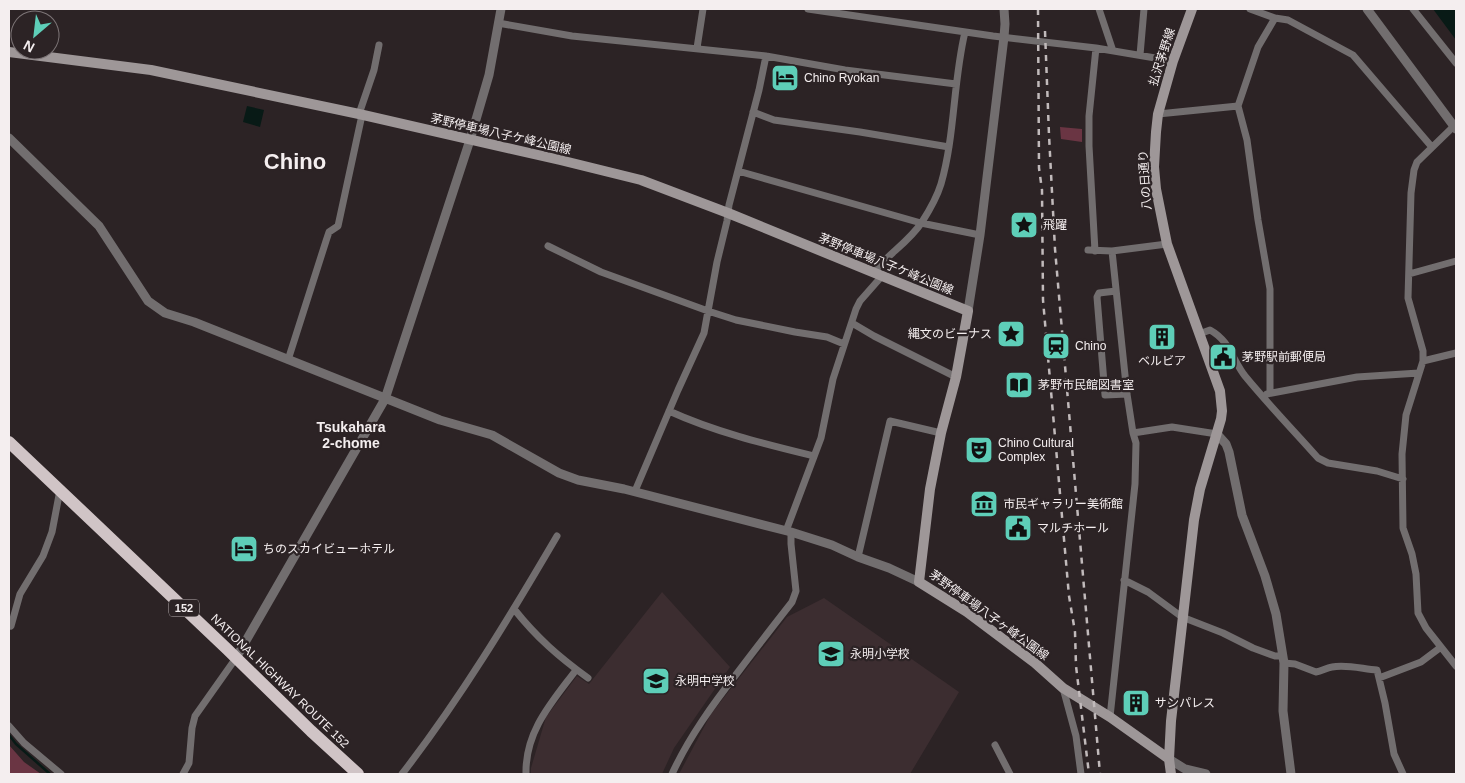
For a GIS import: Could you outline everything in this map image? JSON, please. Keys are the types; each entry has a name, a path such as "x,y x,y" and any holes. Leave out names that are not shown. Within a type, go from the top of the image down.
{"highway":[{"name":"NATIONAL HIGHWAY ROUTE 152","path":"9,442 236,658 298,720 358,774"}],"main road":[{"name":"払沢茅野線","path":"1158,114 1173,61 1192,9"},
{"name":"茅野停車場八子ケ峰公園線","path":"9,52 151,70 361,114 641,180 728,213 968,311"},
{"name":"八の日通り","path":"1158,114 1155,174 1158,205 1167,244"},
{"path":"1167,244 1220,391 1222,411 1200,489 1194,520 1171,722 1169,759 1171,774"},
{"name":"茅野停車場八子ヶ峰公園線","path":"968,311 956,377 941,433 927,508 919,582 967,612 1035,663 1064,688 1110,717 1169,759"}],"street":[{"path":"183,774 189,764 195,716 236,658 385,399 470,140 489,75 500,9"},
{"path":"697,48 703,9"},
{"path":"808,9 965,32 1096,48 1173,61"},
{"path":"968,311 980,235 1004,37 1004,9"},
{"path":"1099,9 1112,51"},
{"path":"1140,55 1144,9"},
{"path":"1250,9 1275,18 1288,20 1353,55 1431,146"},
{"path":"1367,9 1455,127 1431,146 1417,162 1414,170 1408,298 1423,351 1423,361 1406,415 1402,454 1403,528 1412,554 1416,574 1418,613 1426,628 1456,666"},
{"path":"1414,9 1456,63"},
{"path":"1270,393 1270,289 1247,140 1238,106 1258,46 1275,18"},
{"path":"498,23 572,36 766,56 845,70 956,84"},
{"path":"672,774 700,724 716,701 792,602 796,591 789,532 821,438 833,379 856,308 878,274 879,266 910,237 921,223 941,185 949,147 956,84 965,32"},
{"path":"288,360 326,240 329,232 338,226 361,114 374,70 378,45"},
{"path":"1096,48 1089,116 1091,250 1112,251 1167,244"},
{"path":"635,491 704,333 728,205 759,90 766,56"},
{"path":"1158,114 1238,106"},
{"path":"753,112 774,120 949,147"},
{"path":"9,138 99,226 148,301 165,313 194,322 440,420 492,435 559,473 578,480 635,491 789,532 832,545 919,582"},
{"path":"738,171 921,223 980,235"},
{"path":"548,246 601,272 708,311 736,320 827,337 844,344"},
{"path":"1110,717 1135,484 1136,443 1127,394 1112,251"},
{"path":"1409,274 1456,261"},
{"path":"1116,291 1099,293 1097,297 1105,395 1127,394"},
{"path":"852,323 956,377"},
{"path":"1200,334 1210,330 1219,335 1230,349 1244,374 1322,461 1328,464 1377,471 1403,479"},
{"path":"1423,361 1456,352"},
{"path":"1262,396 1357,377 1419,373"},
{"path":"669,411 762,444 814,456"},
{"path":"858,557 890,421 941,433"},
{"path":"1133,433 1172,428 1217,434 1226,444 1242,515 1265,576 1276,614 1283,660 1283,711 1290,774"},
{"path":"9,625 11,626 20,594 43,556 52,532 60,490"},
{"path":"402,774 434,733 514,609 557,536"},
{"path":"1124,580 1148,592 1182,617 1223,633 1253,648 1316,672 1339,666 1377,670 1394,754 1403,774"},
{"path":"514,609 542,642 588,678"},
{"path":"1380,678 1421,662 1441,647"},
{"path":"526,774 526,766 537,725 576,670"},
{"path":"1064,688 1076,736 1081,774"},
{"path":"9,726 24,743 61,774"},
{"path":"995,745 1010,774"},
{"path":"1169,759 1185,769 1206,774"}],"shaded area":[{"path":"1433,9 1456,9 1456,40"},
{"path":"247,106 264,110 260,127 243,122"},
{"path":"1060,127 1082,129 1082,142 1061,139"},
{"name":"永明中学校","path":"662,592 730,667 674,748 662,774 531,774 531,768 546,717 577,676 589,684"},
{"name":"永明小学校","path":"824,598 959,692 910,774 679,774 711,714 787,617"},
{"path":"9,745 24,762 41,774 9,774"}],"waterway":[{"path":"9,735 16,744 50,774"}],"railway":[{"path":"1038,9 1039,168 1042,190 1043,300 1069,596 1075,632 1076,666 1089,774"},
{"path":"1045,31 1055,249 1100,774"}],"place":[{"name":"Chino Ryokan","path":"785,78"},
{"name":"飛躍","path":"1024,225"},
{"name":"縄文のビーナス","path":"1011,334"},
{"name":"ベルビア","path":"1162,337"},
{"name":"Chino","path":"1056,346"},
{"name":"茅野駅前郵便局","path":"1223,357"},
{"name":"茅野市民館図書室","path":"1019,385"},
{"name":"Chino Cultural Complex","path":"979,450"},
{"name":"市民ギャラリー美術館","path":"984,504"},
{"name":"マルチホール","path":"1018,528"},
{"name":"ちのスカイビューホテル","path":"244,549"},
{"name":"永明小学校","path":"831,654"},
{"name":"永明中学校","path":"656,681"},
{"name":"サンパレス","path":"1136,703"}],"district":[{"name":"Chino","path":"295,161"},
{"name":"Tsukahara 2-chome","path":"351,436"}]}
